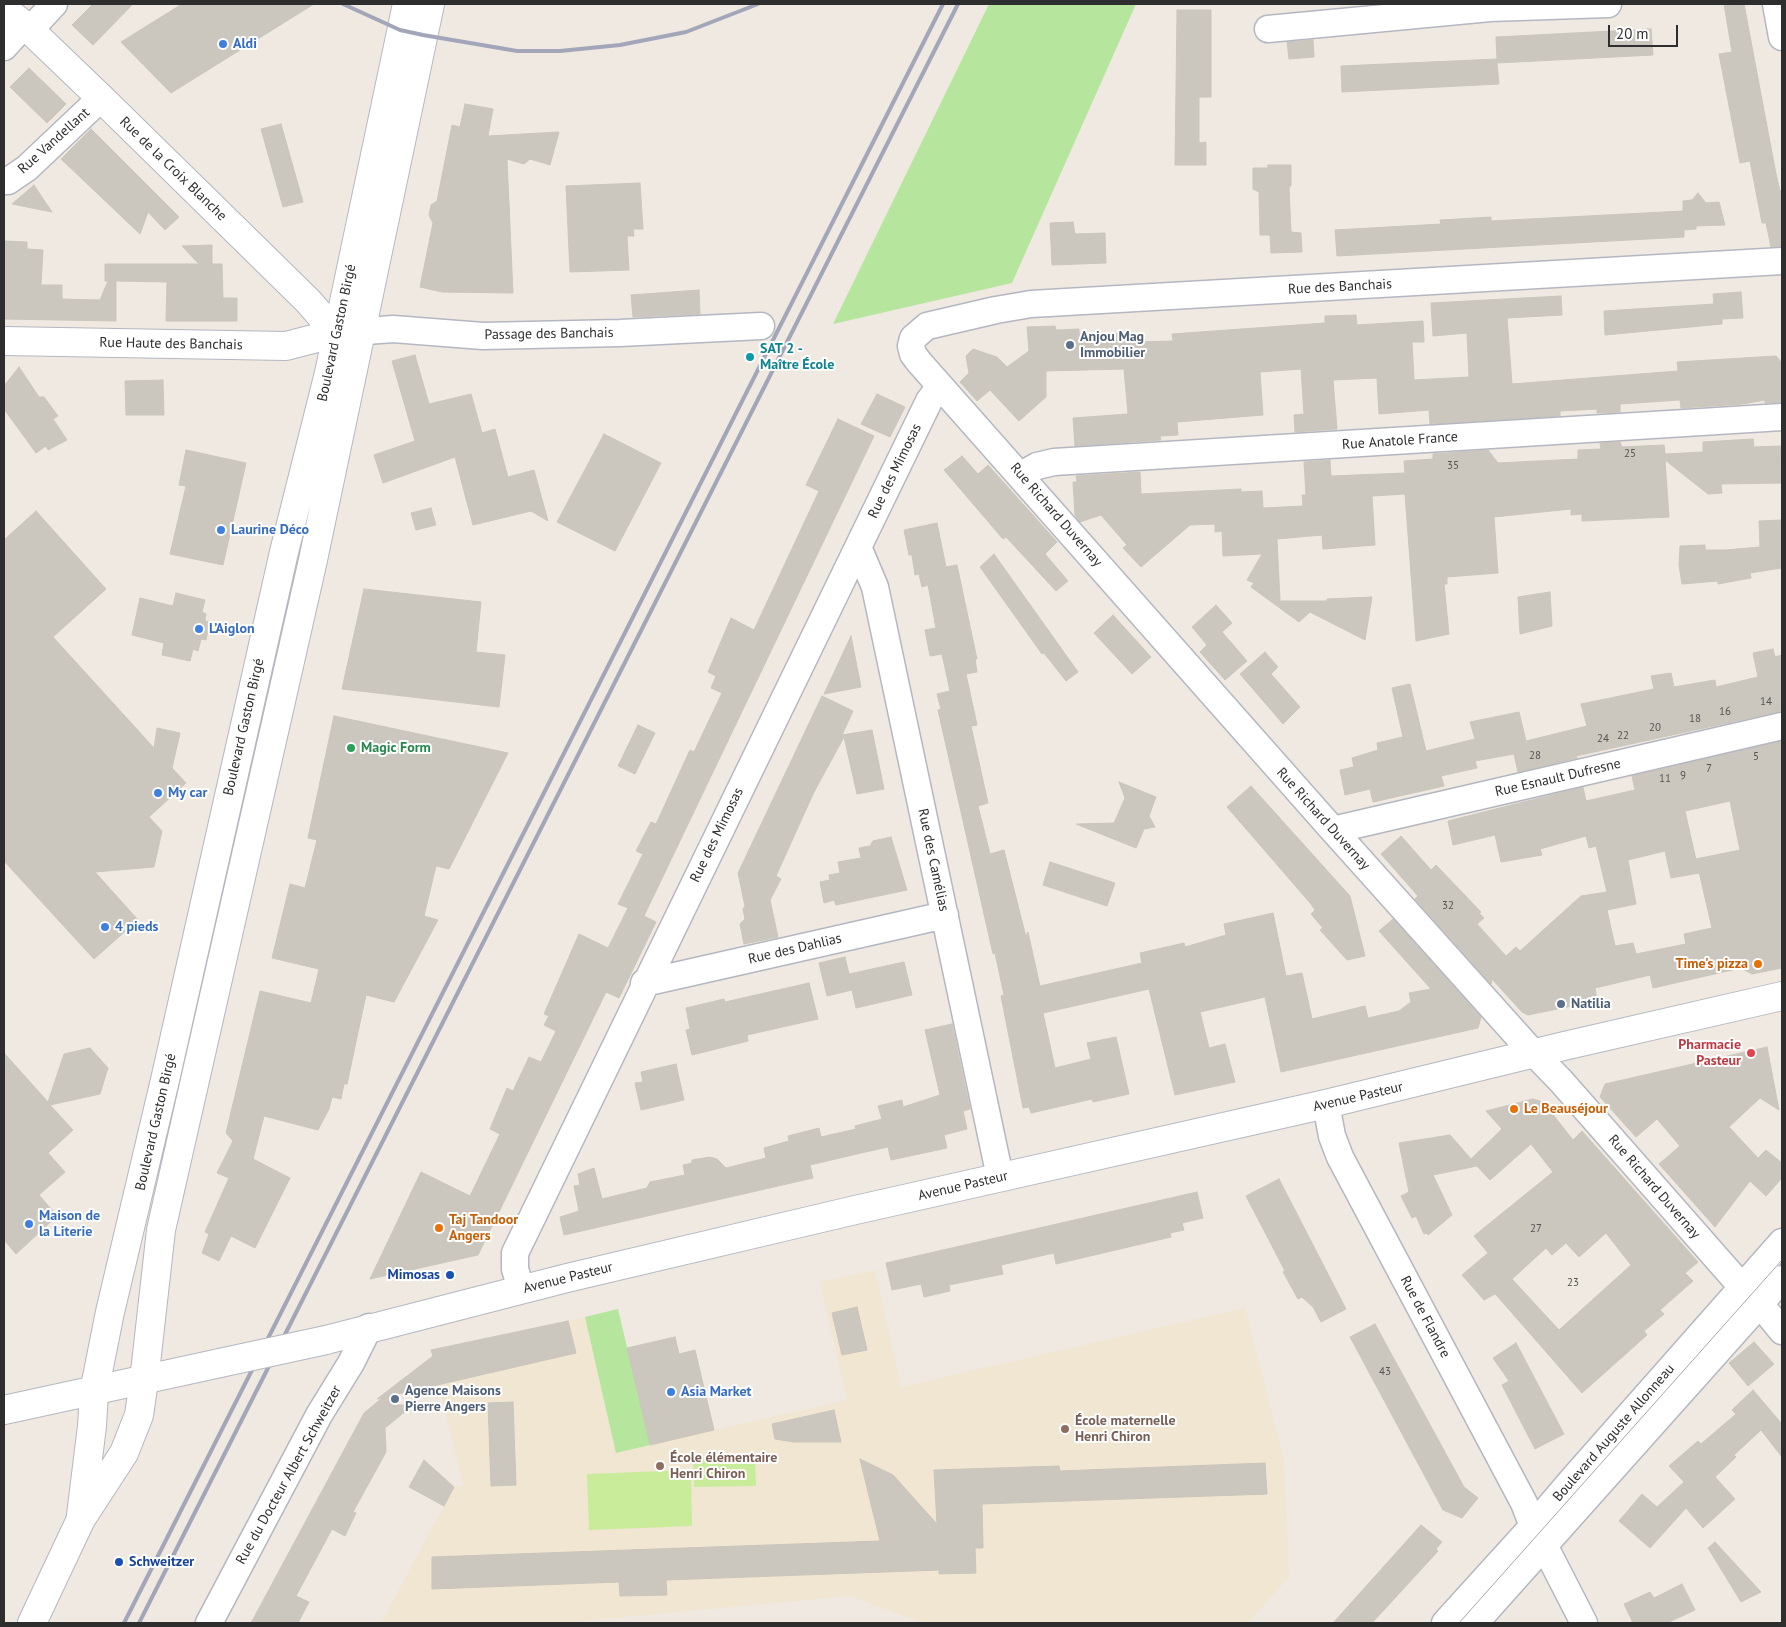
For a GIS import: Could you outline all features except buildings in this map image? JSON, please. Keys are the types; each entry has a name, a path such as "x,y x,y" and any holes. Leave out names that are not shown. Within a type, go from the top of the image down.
{"main road":[{"name":"Boulevard Gaston Birgé","path":"81,1519 127,1446 139,1415 161,1230 313,560 348,332 407,4"},
{"name":"Boulevard Gaston Birgé","path":"81,1519 94,1392 110,1312 163,1090 284,552 329,373 348,332 430,4"},
{"name":"Rue de la Croix Blanche","path":"19,21 101,98 308,301 348,332"},
{"name":"Rue Haute des Banchais","path":"4,342 286,346 348,332"},
{"name":"Avenue Pasteur","path":"4,1410 94,1392 326,1340 369,1327 521,1289 1000,1177 1326,1104 1782,996"},
{"path":"32,1623 81,1519"}],"street":[{"path":"4,47 19,21 54,4"},
{"path":"1268,29 1490,8 1608,4"},
{"path":"1776,4 1782,37"},
{"name":"Rue Vandellant","path":"4,181 8,181 27,168 101,98"},
{"name":"Rue des Banchais","path":"911,346 913,338 927,326 1031,304 1782,261"},
{"name":"Passage des Banchais","path":"348,332 394,329 483,336 620,333 761,326"},
{"name":"Rue Richard Duvernay","path":"911,346 913,354 940,386 1333,830 1782,1331"},
{"name":"Rue des Mimosas","path":"521,1289 515,1269 515,1253 644,983 929,401 940,386"},
{"name":"Rue Anatole France","path":"1020,475 1037,466 1054,462 1782,417"},
{"name":"Rue des Camélias","path":"858,547 875,587 1000,1177"},
{"name":"Rue Esnault Dufresne","path":"1333,830 1782,726"},
{"name":"Rue des Dahlias","path":"644,983 945,915"},
{"name":"Rue de Flandre","path":"1326,1104 1332,1136 1340,1157 1524,1503 1584,1623"},
{"name":"Boulevard Auguste Allonneau","path":"1445,1623 1539,1536 1751,1296 1782,1242"},
{"path":"1751,1296 1782,1279"},
{"name":"Rue du Docteur Albert Schweitzer","path":"209,1623 319,1415 351,1362 369,1327"},
{"path":"1475,1623 1539,1536"}],"shaded area":[{"path":"875,1270 901,1387 1245,1308 1284,1461 1289,1577 1248,1623 923,1623 850,1596 561,1623 381,1623 454,1487 463,1485 439,1385 576,1353 568,1321 585,1317 617,1452 847,1400 820,1282"}],"green space":[{"path":"989,4 1136,4 1012,283 833,324"},
{"path":"618,1309 650,1445 616,1453 585,1317"},
{"path":"755,1455 756,1486 694,1487 693,1457"},
{"path":"691,1470 692,1526 589,1530 587,1474"}],"tram line":[{"path":"1459,1623 1782,1260"}],"railway":[{"path":"343,4 400,30 517,51 560,51 620,45 686,32 758,4"},
{"path":"124,1623 943,4"},
{"path":"139,1623 958,4"}],"place":[{"name":"Aldi","path":"223,44"},
{"name":"Anjou Mag Immobilier","path":"1070,345"},
{"name":"SAT 2 - Maître École","path":"750,357"},
{"name":"Laurine Déco","path":"221,530"},
{"name":"L’Aiglon","path":"199,629"},
{"name":"Magic Form","path":"351,748"},
{"name":"My car","path":"158,793"},
{"name":"4 pieds","path":"105,927"},
{"name":"Time's pizza","path":"1758,964"},
{"name":"Natilia","path":"1561,1004"},
{"name":"Pharmacie Pasteur","path":"1751,1053"},
{"name":"Le Beauséjour","path":"1514,1109"},
{"name":"Maison de la Literie","path":"29,1224"},
{"name":"Taj Tandoor Angers","path":"439,1228"},
{"name":"Mimosas","path":"450,1275"},
{"name":"Asia Market","path":"671,1392"},
{"name":"Agence Maisons Pierre Angers","path":"395,1399"},
{"name":"École maternelle Henri Chiron","path":"1065,1429"},
{"name":"École élémentaire Henri Chiron","path":"660,1466"},
{"name":"Schweitzer","path":"119,1562"}]}
